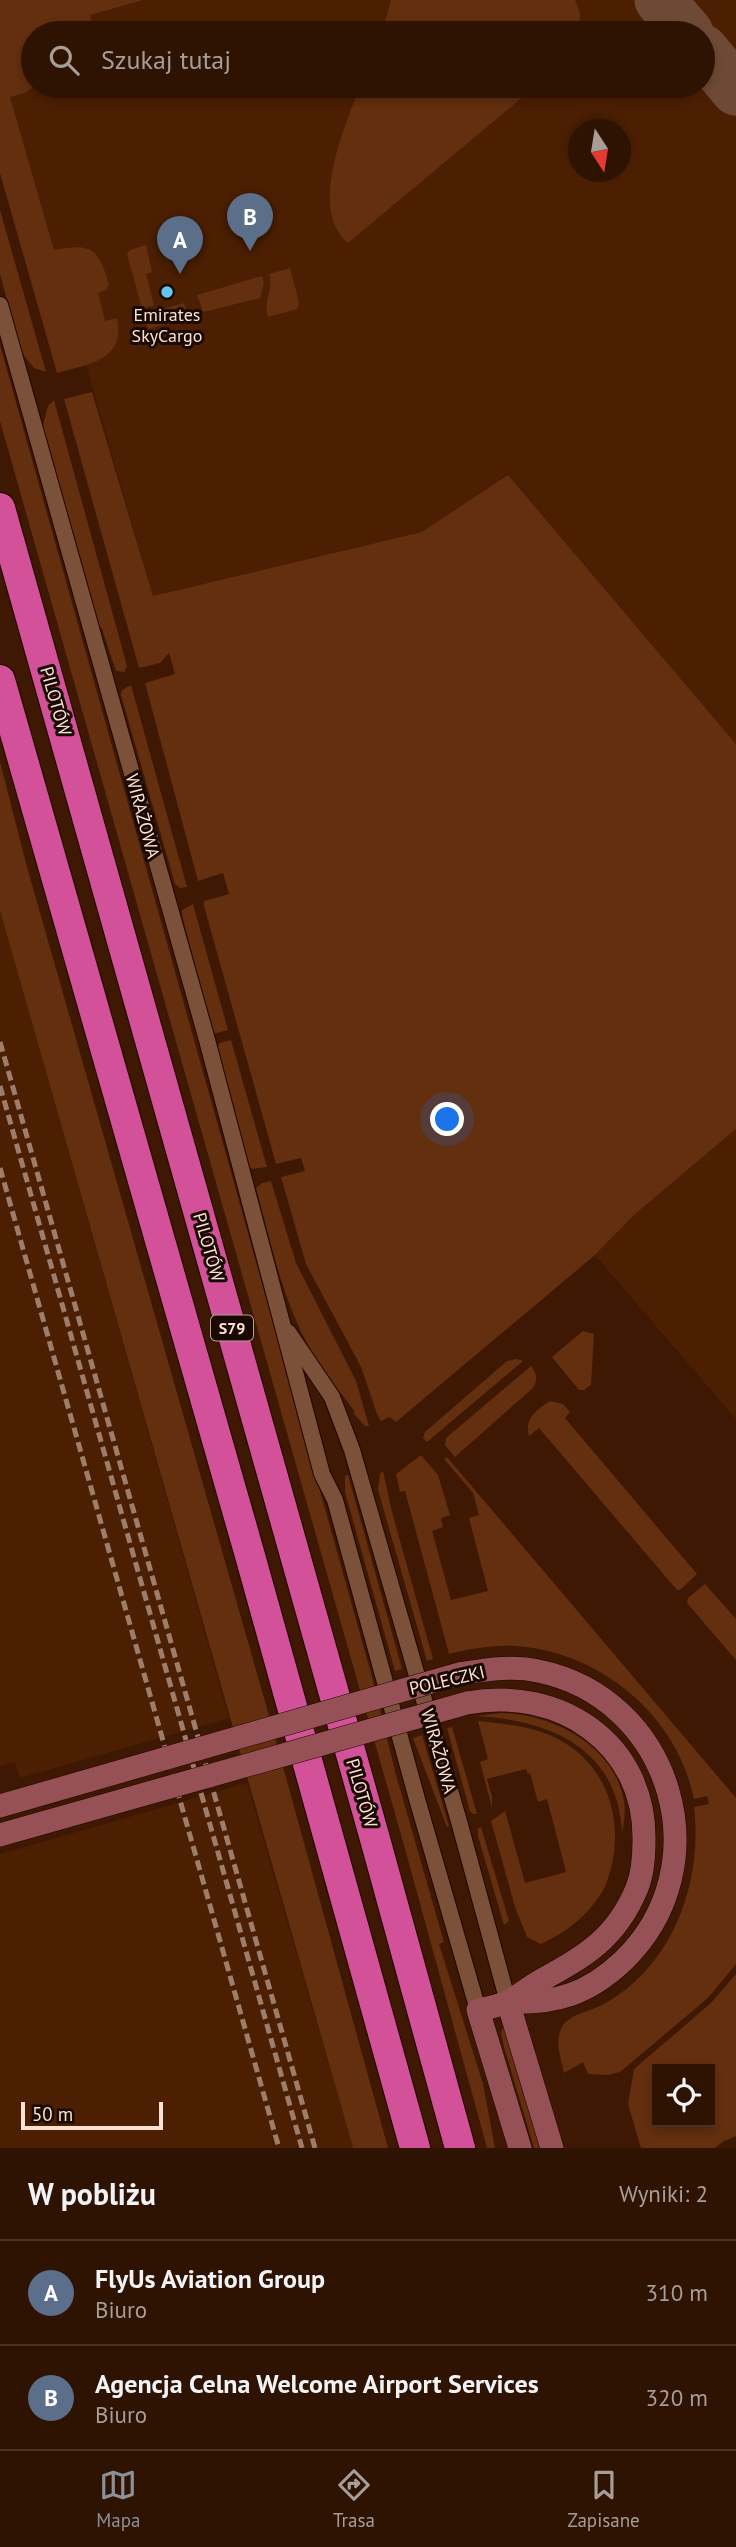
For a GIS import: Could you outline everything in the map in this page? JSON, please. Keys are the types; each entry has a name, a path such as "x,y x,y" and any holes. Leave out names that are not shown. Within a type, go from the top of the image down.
{"highway":[{"name":"PILOTÓW","path":"0,508 460,2148"},
{"name":"S79","path":"0,680 253,1565 415,2148"}],"main road":[{"name":"POLECZKI","path":"0,1806 459,1674 486,1669 518,1668 539,1671 579,1685 613,1707 642,1737 658,1762 670,1793 676,1829 673,1871 662,1905 640,1944 606,1977 570,1996 537,2003 508,2001"},
{"name":"POLECZKI","path":"0,1835 467,1703 489,1699 533,1701 565,1712 606,1742 618,1755 634,1785 645,1823 644,1859 638,1886 624,1913 606,1936 582,1958 508,2001 478,2010"},
{"name":"WIRAŻOWA","path":"508,2001 552,2148"},
{"name":"WIRAŻOWA","path":"478,2010 520,2148"}],"street":[{"name":"WIRAŻOWA","path":"0,306 285,1327 322,1474 335,1500 416,1799 478,2010"},
{"name":"WIRAŻOWA","path":"285,1327 332,1397 352,1450 457,1812 508,2001"}],"shaded area":[{"path":"0,0 143,0 90,15 91,21 21,21 21,94 10,97 54,250 77,247 92,251 101,263 109,284 106,290 98,293 105,321 117,318 118,332 116,343 102,358 57,373 0,173"},
{"path":"102,0 736,0 736,744 508,475 423,532 153,596 0,68 0,29 21,23 21,98 715,98 715,21 28,21"},
{"path":"391,0 575,0 580,13 580,21 385,21"},
{"path":"355,98 522,98 348,243 336,228 331,210 330,189 333,166"},
{"path":"0,210 46,372 34,368 21,352 0,274"},
{"path":"146,245 152,272 146,274 154,305 142,309 127,254 130,250"},
{"path":"290,268 299,302 297,309 268,317 269,274"},
{"path":"262,276 264,283 260,298 203,312 197,295"},
{"path":"184,303 188,318 148,329 145,314"},
{"path":"0,345 372,1677 396,1775 444,1942 439,1944 483,2084 495,2148 487,2148 407,1856 0,421"},
{"path":"92,392 153,596 422,532 508,475 736,744 736,1129 634,1215 595,1255 396,1422 389,1417 381,1421 377,1414 361,1367 306,1264 281,1177 305,1171 301,1158 276,1164 204,906 204,901 229,894 223,873 198,881 145,683 175,674 169,653 160,663 139,668 64,399"},
{"path":"54,400 127,666 124,672 116,671 99,626 43,426 48,406"},
{"path":"131,685 187,887 180,888 175,884 121,695 122,690"},
{"path":"0,762 27,867 266,1705 388,2148 353,2148 0,911"},
{"path":"193,904 228,1030 213,1034 182,915 182,910"},
{"path":"0,911 229,1718 20,1778 15,1762 0,1766"},
{"path":"231,1040 267,1167 249,1167 217,1047 220,1043"},
{"path":"736,1129 736,1419 595,1255 634,1215"},
{"path":"271,1181 296,1263 356,1381 369,1426 365,1426 353,1413 355,1412 317,1359 297,1323 277,1266 256,1188"},
{"path":"583,1331 594,1334 591,1385 579,1390 552,1357"},
{"path":"507,1361 523,1361 427,1442 423,1438 425,1432"},
{"path":"531,1366 536,1377 533,1388 455,1457 445,1445 446,1438"},
{"path":"550,1401 563,1404 570,1412 565,1418 697,1574 680,1590 677,1590 539,1428 529,1436 530,1420"},
{"path":"421,1455 438,1475 450,1515 441,1518 443,1527 432,1531 451,1600 488,1591 469,1518 479,1515 473,1493 444,1459 447,1457 736,1798 736,1964 708,1998 620,2072 607,2075 588,2074 583,2062 564,2073 559,2050 560,2033 570,2019 604,2004 628,1988 648,1968 665,1945 688,1892 696,1835 694,1807 709,1804 707,1796 694,1799 685,1768 652,1714 629,1692 603,1674 575,1660 544,1650 497,1646 449,1654 405,1491 400,1492 396,1474"},
{"path":"383,1471 433,1659 427,1661 378,1490 380,1474"},
{"path":"348,1475 402,1669 395,1671 345,1492 345,1476"},
{"path":"705,1584 736,1619 736,1660 687,1603 688,1598"},
{"path":"501,1713 540,1719 578,1736 594,1749 608,1764 618,1781 625,1805 622,1833 618,1804 608,1779 594,1760 575,1744 554,1732 529,1724 476,1716"},
{"path":"478,1721 537,1731 573,1748 598,1775 612,1808 615,1845 603,1890 579,1919 541,1944 527,1937 515,1907 491,1821 505,1811 525,1883 566,1872 547,1799 538,1802 530,1773 528,1774 526,1769 487,1779 492,1808 480,1762 488,1759"},
{"path":"452,1727 477,1814 470,1811 447,1728"},
{"path":"422,1735 449,1826 447,1827 413,1738"},
{"path":"247,1783 353,2148 0,2148 0,1854"},
{"path":"481,1827 509,1921 504,1925 478,1836 478,1829"},
{"path":"736,1974 736,2136 715,2148 641,2148 628,2104 634,2069 711,2003"},
{"path":"504,2025 540,2148 534,2148 504,2047 501,2033"}],"taxiway":[{"path":"660,0 678,21"},
{"path":"715,65 736,90"}],"railway":[{"path":"0,1042 315,2148"},
{"path":"0,1086 302,2148"},
{"path":"0,1168 279,2148"}],"place":[{"name":"Agencja Celna Welcome Airport Services","path":"250,251"},
{"name":"FlyUs Aviation Group","path":"180,274"},
{"name":"Emirates SkyCargo","path":"167,292"}]}
